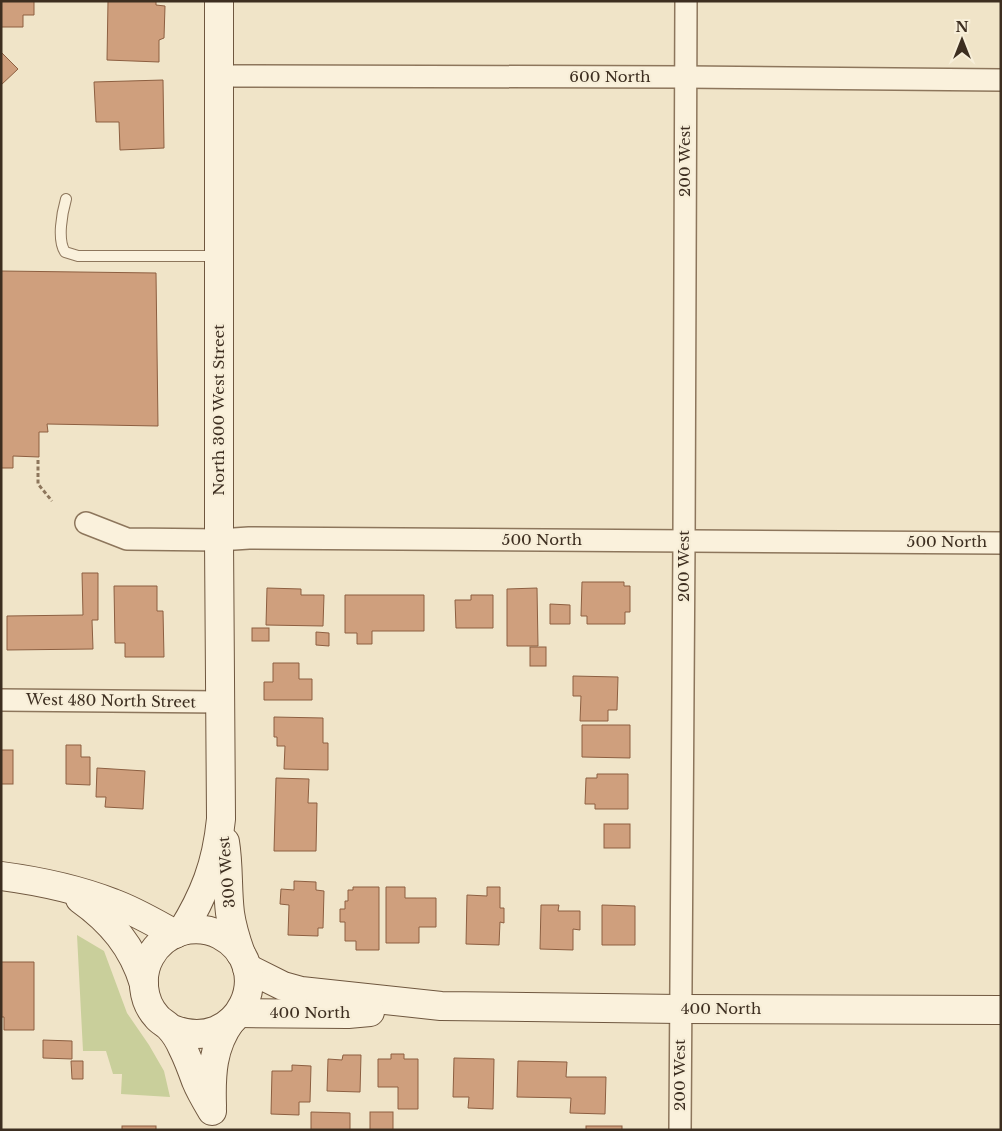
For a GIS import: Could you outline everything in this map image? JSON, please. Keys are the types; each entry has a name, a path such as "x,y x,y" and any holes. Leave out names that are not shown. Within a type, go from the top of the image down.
{"main road":[{"name":"North 300 West Street","path":"219,1 221,819"},
{"name":"300 West","path":"179,933 197,906 208,880 217,846 221,819"},
{"name":"300 West","path":"221,819 226,848 230,913 234,934 244,961"},
{"path":"1,876 25,879 88,894 179,933"},
{"path":"62,888 93,908 118,932 135,960 144,984 147,1001 156,1016 170,1028 183,1048 214,1120"},
{"path":"144,984 146,968 152,954 166,939 179,933 199,930 216,933 231,942 244,961 248,987 247,996 235,1017 223,1032 216,1052 212,1074 214,1120"},
{"name":"400 North","path":"244,961 283,986 301,991 441,1006 1001,1010"},
{"name":"400 North","path":"235,1017 348,1014 441,1006"},
{"path":"170,1028 180,1032 202,1034 222,1028 235,1017"}],"street":[{"name":"200 West","path":"680,1130 686,1"},
{"name":"600 North","path":"218,76 1001,80"},
{"name":"500 North","path":"86,523 127,539 219,540 249,538 1001,543"},
{"name":"West 480 North Street","path":"1,700 221,702"}],"lane":[{"path":"66,199 62,215 62,247 65,252 78,256 219,256"}],"path":[{"path":"38,460 38,484 52,501"}],"green space":[{"path":"77,935 104,951 127,1013 164,1071 170,1097 121,1094 122,1074 113,1074 106,1051 83,1051"}],"building":[{"path":"1,1 34,1 34,15 23,15 23,27 1,27"},
{"path":"108,1 156,1 156,5 165,6 164,38 159,40 159,62 107,60"},
{"path":"1,52 18,69 1,85"},
{"path":"163,80 164,148 120,150 119,122 96,122 94,82"},
{"path":"1,271 156,273 158,426 47,424 48,432 39,432 39,457 13,456 13,468 1,468"},
{"path":"82,573 98,573 98,620 92,620 93,649 7,650 7,616 83,615"},
{"path":"582,582 624,582 624,586 630,586 630,612 625,612 625,624 587,624 587,616 581,616"},
{"path":"114,586 157,586 157,611 163,611 164,657 125,657 125,643 115,643"},
{"path":"267,588 301,589 301,595 324,595 323,626 266,625"},
{"path":"537,588 538,646 507,646 507,589"},
{"path":"345,595 424,595 424,631 372,631 372,644 357,644 357,633 345,633"},
{"path":"471,595 493,595 493,628 456,628 455,600 471,600"},
{"path":"550,604 570,605 570,624 550,624"},
{"path":"252,628 269,628 269,641 252,641"},
{"path":"316,632 329,633 329,646 316,645"},
{"path":"530,647 546,647 546,666 530,666"},
{"path":"273,663 299,663 299,679 312,679 312,700 264,700 264,682 273,682"},
{"path":"573,676 618,677 617,710 608,710 608,721 580,721 581,696 573,696"},
{"path":"274,717 323,718 323,743 328,743 328,770 284,769 285,746 277,746 277,737 274,737"},
{"path":"582,725 630,725 630,758 582,757"},
{"path":"66,745 81,745 81,757 90,757 90,785 66,784"},
{"path":"1,750 13,750 13,784 1,784"},
{"path":"97,768 145,771 143,809 105,807 106,797 96,797"},
{"path":"597,774 628,774 628,809 595,809 595,804 585,804 586,778 597,778"},
{"path":"276,778 309,779 308,803 317,803 316,851 274,851"},
{"path":"604,824 630,824 630,848 604,848"},
{"path":"294,881 316,882 316,890 324,891 323,928 318,928 318,936 288,935 289,905 280,904 281,889 294,890"},
{"path":"353,887 379,887 379,950 356,950 356,941 345,941 345,922 340,922 340,909 345,909 345,901 348,901 348,890 353,890"},
{"path":"386,887 405,887 405,898 436,898 436,927 419,927 419,943 386,943"},
{"path":"487,887 500,887 500,908 504,908 504,923 500,922 499,945 466,944 467,895 487,896"},
{"path":"541,905 559,905 558,911 580,911 580,930 573,929 573,950 540,949"},
{"path":"602,905 635,906 635,945 602,945"},
{"path":"1,962 34,962 34,1030 4,1030 4,1017 1,1017"},
{"path":"43,1040 72,1041 72,1059 43,1058"},
{"path":"391,1054 404,1054 404,1059 418,1059 418,1109 398,1109 398,1087 378,1087 378,1059 391,1059"},
{"path":"343,1055 361,1055 360,1092 327,1091 328,1059 342,1060"},
{"path":"454,1058 494,1059 493,1109 468,1108 469,1097 453,1097"},
{"path":"71,1061 83,1061 83,1079 72,1079"},
{"path":"518,1061 567,1062 566,1077 606,1077 605,1114 570,1113 571,1098 517,1097"},
{"path":"292,1065 311,1066 310,1102 299,1102 299,1115 271,1114 272,1071 292,1071"},
{"path":"311,1112 350,1113 350,1130 311,1130"},
{"path":"370,1112 393,1112 393,1130 370,1130"},
{"path":"122,1126 156,1126 156,1130 122,1130"},
{"path":"586,1126 622,1126 622,1130 586,1130"}]}
